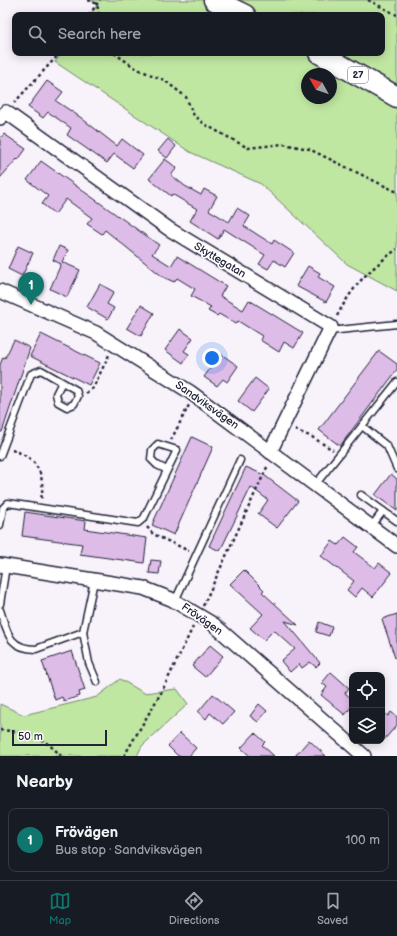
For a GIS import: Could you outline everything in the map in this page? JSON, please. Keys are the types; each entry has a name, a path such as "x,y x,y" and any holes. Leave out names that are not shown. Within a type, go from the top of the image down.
{"main road":[{"path":"214,0 238,12"},
{"name":"27","path":"324,56 397,97"}],"street":[{"name":"Skyttegatan","path":"3,115 169,229 330,329"},
{"name":"Sandviksvägen","path":"0,291 96,334 194,395 397,546"},
{"path":"272,452 283,425 330,329"},
{"name":"Frövägen","path":"3,566 143,588 157,592 175,601 213,624 364,756"}],"lane":[{"path":"330,329 397,324"},
{"path":"0,456 31,374 41,370 62,382 76,390 78,396 74,404 67,407 58,402 56,394 62,382"},
{"path":"315,485 397,382"},
{"path":"362,426 386,446 397,469"},
{"path":"0,525 2,508 8,503 138,523 144,518 177,450 168,445 158,444 152,450 151,459 157,465 167,470"},
{"path":"175,601 240,460"},
{"path":"361,495 397,521"},
{"path":"372,527 383,511"},
{"path":"0,604 3,566"},
{"path":"94,581 83,632 89,663 97,682"},
{"path":"0,610 8,636 13,642 29,649 36,649 83,632"}],"path":[{"path":"88,0 98,4"},
{"path":"91,12 100,0"},
{"path":"368,0 397,15"},
{"path":"98,4 99,12"},
{"path":"3,115 57,56"},
{"path":"118,56 137,70 164,80 186,97 194,114 204,124 248,148 283,144 309,149 397,192"},
{"path":"330,329 347,297 364,275 397,249"},
{"path":"76,390 86,393 93,388 114,345"},
{"path":"168,445 194,395"},
{"path":"283,425 312,436 339,455"},
{"path":"3,447 28,456 34,463 40,473 43,484 40,508"},
{"path":"124,756 162,692 199,615 272,452"},
{"path":"141,521 153,534 197,555"},
{"path":"0,730 22,732 50,744 61,756"}],"green space":[{"path":"90,0 397,0 397,291 347,264 261,184 190,152 55,62 60,56 385,56 385,12 92,12 98,4"},
{"path":"120,679 144,693 177,689 188,704 142,746 137,756 0,756 0,704 24,715 97,697"}],"building":[{"path":"47,81 63,92 56,101 80,117 117,146 122,139 143,155 133,168 114,154 107,163 67,135 71,128 48,112 43,118 28,107"},
{"path":"4,134 26,149 18,160 17,159 0,178 0,139"},
{"path":"168,139 176,146 167,158 158,151"},
{"path":"165,159 177,168 171,175 185,186 201,195 204,189 217,196 209,210 229,222 237,208 250,216 244,226 272,244 274,240 294,253 285,267 274,260 268,269 259,264 265,255 224,229 218,239 190,221 197,209 172,194 171,196 149,179"},
{"path":"41,161 159,245 152,254 171,266 177,256 226,286 220,296 243,310 249,300 303,333 294,348 284,342 279,352 260,340 262,336 238,321 236,324 219,314 217,316 208,311 211,307 191,296 195,289 177,278 174,282 163,277 105,230 102,234 87,224 92,218 66,199 55,214 42,204 48,196 27,180"},
{"path":"18,246 33,253 22,276 8,269"},
{"path":"59,246 68,250 62,262 80,270 67,297 50,289 61,264 53,260"},
{"path":"308,266 320,273 318,277 335,287 326,302 296,286"},
{"path":"100,284 114,292 107,304 114,308 108,319 87,307"},
{"path":"141,305 154,313 141,336 127,328"},
{"path":"180,329 193,338 184,351 189,354 183,363 165,350"},
{"path":"41,334 100,363 89,385 30,356"},
{"path":"14,340 30,348 2,432 0,432 0,365 3,357 5,358"},
{"path":"379,351 397,364 397,370 340,446 319,430"},
{"path":"221,354 238,366 227,382 223,379 217,386 204,377"},
{"path":"255,378 269,389 252,412 238,401"},
{"path":"192,437 213,447 174,535 152,525"},
{"path":"246,467 264,475 298,501 277,528 258,514 268,500 251,487 220,551 209,546"},
{"path":"391,474 397,479 397,511 375,495"},
{"path":"25,512 86,521 85,529 147,538 144,563 80,554 82,544 22,536"},
{"path":"345,537 358,547 354,552 375,568 379,563 392,573 373,597 362,588 355,597 347,590 354,581 321,556 332,541 338,545"},
{"path":"151,560 161,561 159,574 149,573"},
{"path":"244,570 264,590 262,592 298,625 285,621 320,663 316,667 310,662 302,668 299,664 290,672 281,661 295,649 274,630 264,640 250,628 263,614 230,584"},
{"path":"397,614 397,658 395,658 382,619"},
{"path":"319,622 332,627 329,636 316,632"},
{"path":"210,645 223,656 205,677 192,666"},
{"path":"72,651 85,690 79,692 80,696 64,701 62,697 55,700 42,661"},
{"path":"331,672 349,688 345,693 349,696 349,710 345,715 321,695 327,687 322,683"},
{"path":"213,694 234,712 223,724 210,713 206,719 198,712"},
{"path":"259,704 267,711 258,722 250,716"},
{"path":"391,712 397,717 397,725 385,739 385,714 388,716"},
{"path":"180,733 196,748 189,756 178,756 168,746"},
{"path":"255,733 265,742 262,745 274,756 250,756 241,748"},
{"path":"309,740 326,756 295,756"}],"place":[{"name":"Frövägen","path":"31,305"}]}
